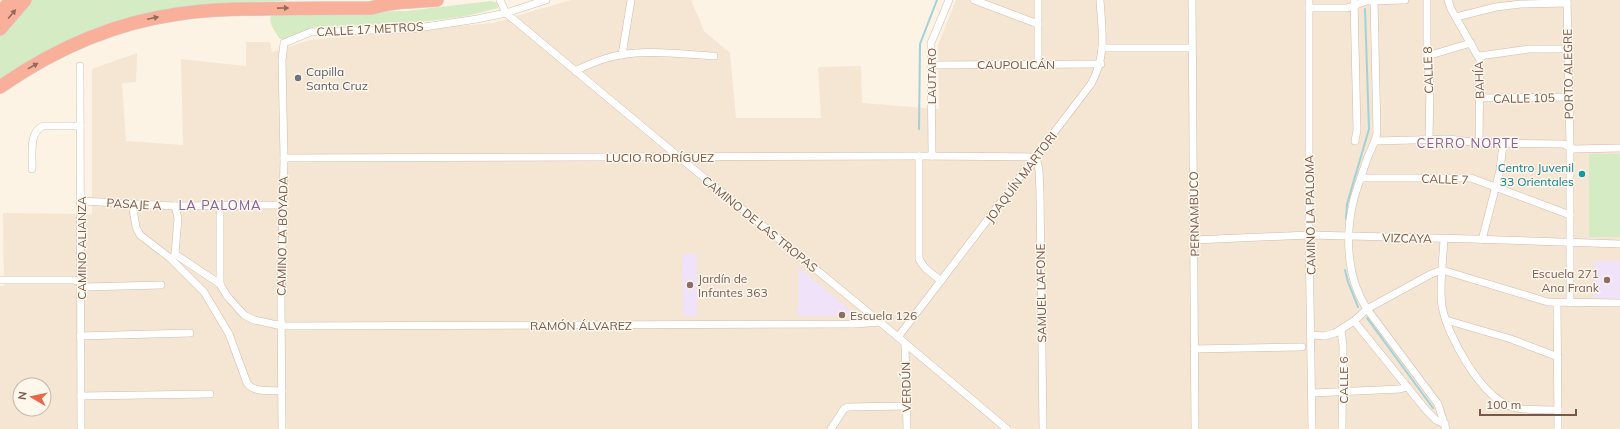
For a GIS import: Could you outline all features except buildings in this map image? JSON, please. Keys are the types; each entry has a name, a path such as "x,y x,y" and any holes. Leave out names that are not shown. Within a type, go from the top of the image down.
{"highway":[{"path":"0,13 11,0"},
{"path":"0,29 25,0"},
{"path":"323,0 388,3 436,0"},
{"path":"0,86 28,68 63,49 113,29 149,19 206,11 371,8 388,3"}],"street":[{"name":"CAMINO DE LAS TROPAS","path":"500,0 506,13 1007,429"},
{"name":"CALLE 17 METROS","path":"284,43 311,32 411,29 477,19 506,13 546,0"},
{"path":"622,55 631,0"},
{"name":"LAUTARO","path":"932,156 931,43 949,0"},
{"path":"974,0 1038,24"},
{"path":"1038,0 1038,64"},
{"name":"JOAQUÍN MARTORI","path":"898,337 1086,92 1094,79 1101,64 1102,48 1100,0"},
{"name":"PERNAMBUCO","path":"1192,0 1195,429"},
{"path":"1309,4 1342,8 1354,3 1374,0 1405,0"},
{"path":"1374,0 1377,118 1376,140 1367,160 1353,202 1350,219 1349,237 1354,282 1357,292 1367,309 1438,404 1446,427"},
{"name":"CALLE 8","path":"1427,0 1427,56 1430,82 1429,139"},
{"name":"BAHÍA","path":"1448,0 1479,56 1481,64 1479,143"},
{"path":"1456,16 1496,7 1567,1"},
{"name":"PORTO ALEGRE","path":"1567,1 1570,147 1570,303"},
{"path":"1354,3 1357,130 1355,141"},
{"name":"CAMINO LA PALOMA","path":"1309,4 1312,429"},
{"name":"CAMINO LA BOYADA","path":"282,429 284,158 282,60 284,43"},
{"path":"1427,56 1471,43"},
{"path":"1102,48 1192,48"},
{"path":"1479,56 1529,49 1568,49"},
{"path":"576,71 593,62 622,55 660,53 714,56"},
{"name":"CAUPOLICÁN","path":"931,65 1101,64"},
{"name":"CAMINO ALIANZA","path":"80,66 80,429"},
{"name":"CALLE 105","path":"1480,98 1569,97"},
{"path":"32,169 34,133 38,128 43,126 80,126"},
{"path":"1376,140 1449,139 1479,143 1564,144 1574,149 1620,148"},
{"path":"1482,240 1496,188 1502,158 1503,144"},
{"path":"919,156 919,258 921,264 941,281"},
{"name":"LUCIO RODRÍGUEZ","path":"284,158 1036,157"},
{"name":"SAMUEL LAFONE","path":"1036,157 1039,170 1040,193 1043,429"},
{"name":"CALLE 7","path":"1362,178 1471,178 1570,215"},
{"name":"PASAJE A","path":"81,201 176,206 283,206"},
{"path":"132,204 136,227 140,235 146,241 220,284"},
{"path":"172,256 178,218 176,206"},
{"path":"220,206 220,284"},
{"name":"VIZCAYA","path":"1194,240 1310,236 1620,244"},
{"path":"1444,239 1442,304 1446,320 1463,358 1474,375 1498,400 1511,407 1558,410"},
{"path":"172,256 204,292 229,334 250,387 255,390 282,391"},
{"path":"1312,334 1328,336 1341,330 1367,309 1431,274 1442,270 1538,300 1557,304 1620,303"},
{"path":"0,280 74,280 86,287 161,285"},
{"name":"RAMÓN ÁLVAREZ","path":"220,284 227,296 244,315 254,320 282,326 848,324 880,322"},
{"path":"1557,304 1558,429"},
{"path":"1446,320 1511,339 1558,357"},
{"path":"1354,321 1407,387 1436,420 1446,427"},
{"name":"CALLE 6","path":"1341,330 1343,346 1342,429"},
{"path":"80,336 190,333"},
{"name":"VERDÚN","path":"905,344 906,429"},
{"path":"1194,349 1302,347"},
{"path":"1312,393 1343,393 1400,389 1407,387"},
{"path":"81,396 210,394"},
{"path":"833,428 844,409 848,407 906,406"}],"shaded area":[{"path":"571,0 691,0 704,31 730,53 736,118 821,118 818,67 861,66 862,103 939,109 938,45 956,0 1620,0 1620,429 0,429 0,286 4,286 3,213 92,214 92,69 137,53 136,82 122,83 126,141 183,145 181,59 246,66 246,42 270,42 272,52 310,40 493,23"},
{"name":"Jardín de Infantes 363","path":"682,254 697,254 697,316 683,316"},
{"name":"Escuela 271 Ana Frank","path":"1594,261 1620,261 1620,299 1594,298"},
{"path":"798,267 854,313 854,316 798,316"}],"green space":[{"path":"31,0 287,1 188,6 91,32 56,46 31,59 0,79 0,37"},
{"path":"491,1 497,3 498,8 467,16 409,23 315,27 284,40 280,39 270,21 271,14 406,11"},
{"path":"1589,154 1620,154 1620,237 1589,237"}],"waterway":[{"path":"919,129 920,44 937,0"},
{"path":"1346,219 1347,204 1369,129 1365,9"},
{"path":"1345,270 1358,307"},
{"path":"1367,318 1433,408"}],"place":[{"name":"Capilla Santa Cruz","path":"298,78"},
{"name":"Centro Juvenil 33 Orientales","path":"1582,174"},
{"name":"Escuela 271 Ana Frank","path":"1607,280"},
{"name":"Jardín de Infantes 363","path":"690,285"},
{"name":"Escuela 126","path":"842,315"}],"district":[{"name":"CERRO NORTE","path":"1468,143"},
{"name":"LA PALOMA","path":"220,205"}]}
